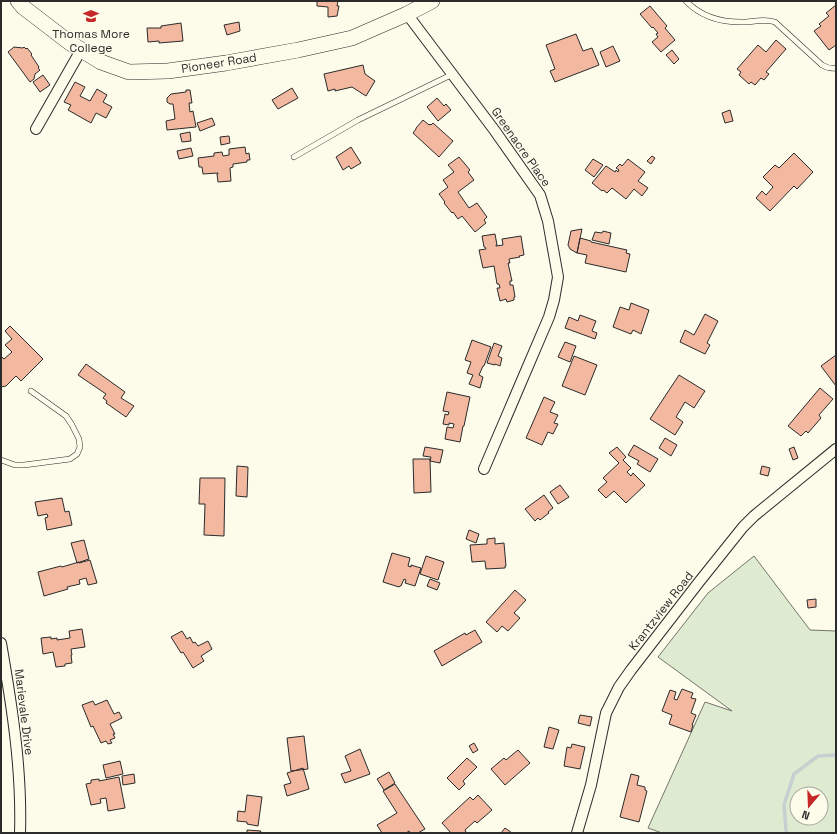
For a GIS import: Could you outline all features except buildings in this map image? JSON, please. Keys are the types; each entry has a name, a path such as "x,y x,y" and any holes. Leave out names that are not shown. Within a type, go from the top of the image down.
{"main road":[{"name":"Pioneer Road","path":"18,1 23,7 70,44 101,62 129,72 168,71 226,63 298,50 352,38 407,14 432,1"}],"street":[{"name":"Greenacre Place","path":"407,14 495,131 540,195 548,221 558,278 549,317 484,469"},
{"path":"36,129 81,50"},
{"name":"Krantzview Road","path":"577,833 591,786 606,713 619,687 743,527 754,516 836,449"},
{"name":"Marievale Drive","path":"1,643 17,746 20,833"}],"lane":[{"path":"686,1 692,8 712,18 722,21 735,22 769,20 775,22 822,65 826,68 836,68"},
{"path":"294,157 358,120 453,74"},
{"path":"1,460 15,465 24,465 70,459 77,454 80,447 79,439 66,416 31,391"}],"green space":[{"path":"754,556 810,630 836,631 836,833 662,833 648,828 705,702 732,711 658,657 708,593"}],"waterway":[{"path":"787,833 784,805 794,774 818,756 836,755"}],"place":[{"name":"Thomas More College","path":"91,16"}]}
